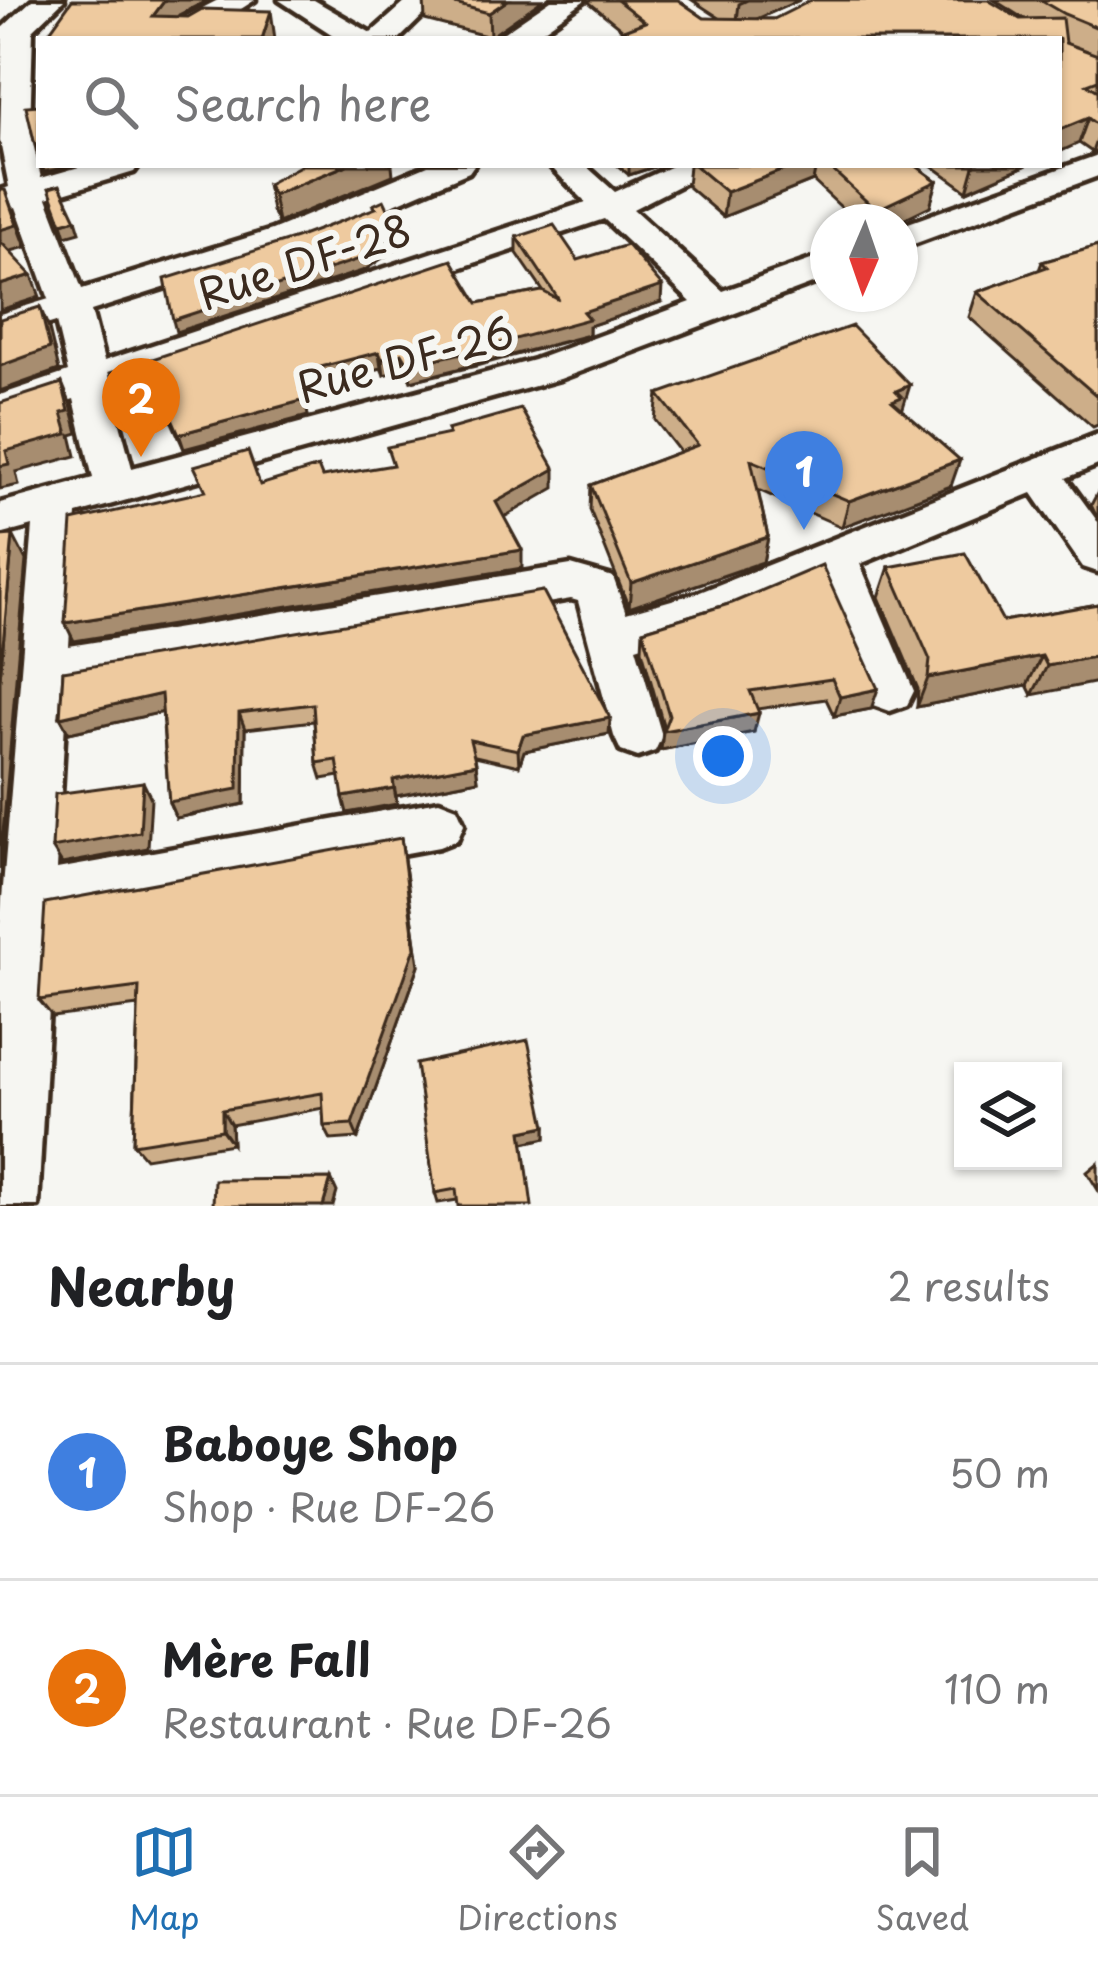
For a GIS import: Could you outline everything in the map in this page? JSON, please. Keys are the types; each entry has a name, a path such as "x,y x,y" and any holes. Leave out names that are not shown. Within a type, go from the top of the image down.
{"street":[{"path":"181,36 191,25 241,0"},
{"path":"293,0 357,36"},
{"path":"385,36 425,0"},
{"path":"514,36 571,0"},
{"path":"0,6 48,2"},
{"path":"48,2 19,27 13,195 71,307 116,487"},
{"path":"918,231 1098,165"},
{"path":"13,195 111,168"},
{"path":"0,327 284,238 450,168"},
{"path":"570,168 717,306"},
{"name":"Rue DF-28","path":"0,409 613,205 695,168"},
{"path":"935,189 968,213"},
{"name":"Rue DF-26","path":"0,519 546,370 810,272"},
{"path":"613,637 711,606 1098,449"},
{"path":"1040,473 1098,555"},
{"path":"7,1206 29,898 20,744 44,669 56,504"},
{"path":"835,557 890,691"},
{"path":"44,669 571,582 597,590 638,736"},
{"path":"29,898 440,824"}],"building":[{"path":"72,0 165,0 153,16 188,17 202,9 271,11 263,36 51,36 49,32"},
{"path":"440,0 508,0 489,13"},
{"path":"617,0 678,0 704,18 774,19 812,0 988,0 1020,19 1062,18 1065,43 1098,55 1098,80 1087,84 1098,91 1098,126 1088,118 1062,129 1062,36 628,36 621,31 645,22"},
{"path":"1040,0 1098,0 1098,28 1064,14"},
{"path":"36,105 35,145 26,106"},
{"path":"296,168 340,168 273,195 267,184"},
{"path":"698,168 788,168 726,192"},
{"path":"830,168 919,168 937,181 889,204 869,204"},
{"path":"60,185 76,219 62,223 49,188"},
{"path":"0,190 5,190 17,225 0,230"},
{"path":"384,200 391,215 411,225 363,258 173,320 165,279 296,238 376,208 373,205"},
{"path":"554,225 578,260 627,245 662,286 583,312 589,319 475,350 409,365 402,353 382,359 379,352 297,373 305,400 179,434 161,393 118,405 110,373 452,260 478,303 542,291 559,300 517,237"},
{"path":"0,241 32,275 0,285"},
{"path":"1098,246 1098,397 977,292 1047,267 1042,262"},
{"path":"40,307 50,348 0,366 0,319"},
{"path":"852,326 910,385 896,391 902,397 892,401 960,460 849,501 751,460 768,537 631,583 591,485 698,445 658,394"},
{"path":"62,383 69,411 62,413 68,434 6,451 9,464 0,466 0,403"},
{"path":"521,409 555,469 496,502 522,550 65,623 72,521 206,491 194,466 248,451 260,485 318,467 322,477 393,465 387,447 449,434 447,430"},
{"path":"13,535 0,678 0,536"},
{"path":"965,553 1003,621 1098,604 1098,656 1047,666 1042,656 928,678 930,660 889,567"},
{"path":"822,565 878,689 840,697 832,679 750,691 759,713 663,731 669,715 643,630 732,603"},
{"path":"543,591 610,718 523,735 518,750 470,740 476,764 393,780 394,788 343,797 337,760 317,763 313,704 239,713 238,789 169,802 161,694 60,717 63,671"},
{"path":"143,782 140,832 52,848 55,794"},
{"path":"401,838 415,948 352,1124 324,1126 322,1093 222,1110 222,1130 133,1144 139,987 39,1000 45,903"},
{"path":"528,1040 546,1126 522,1131 532,1206 458,1206 456,1189 435,1193 416,1064"},
{"path":"331,1179 323,1206 213,1206 214,1180"}],"place":[{"name":"Mère Fall","path":"141,457"},
{"name":"Baboye Shop","path":"804,530"}]}
